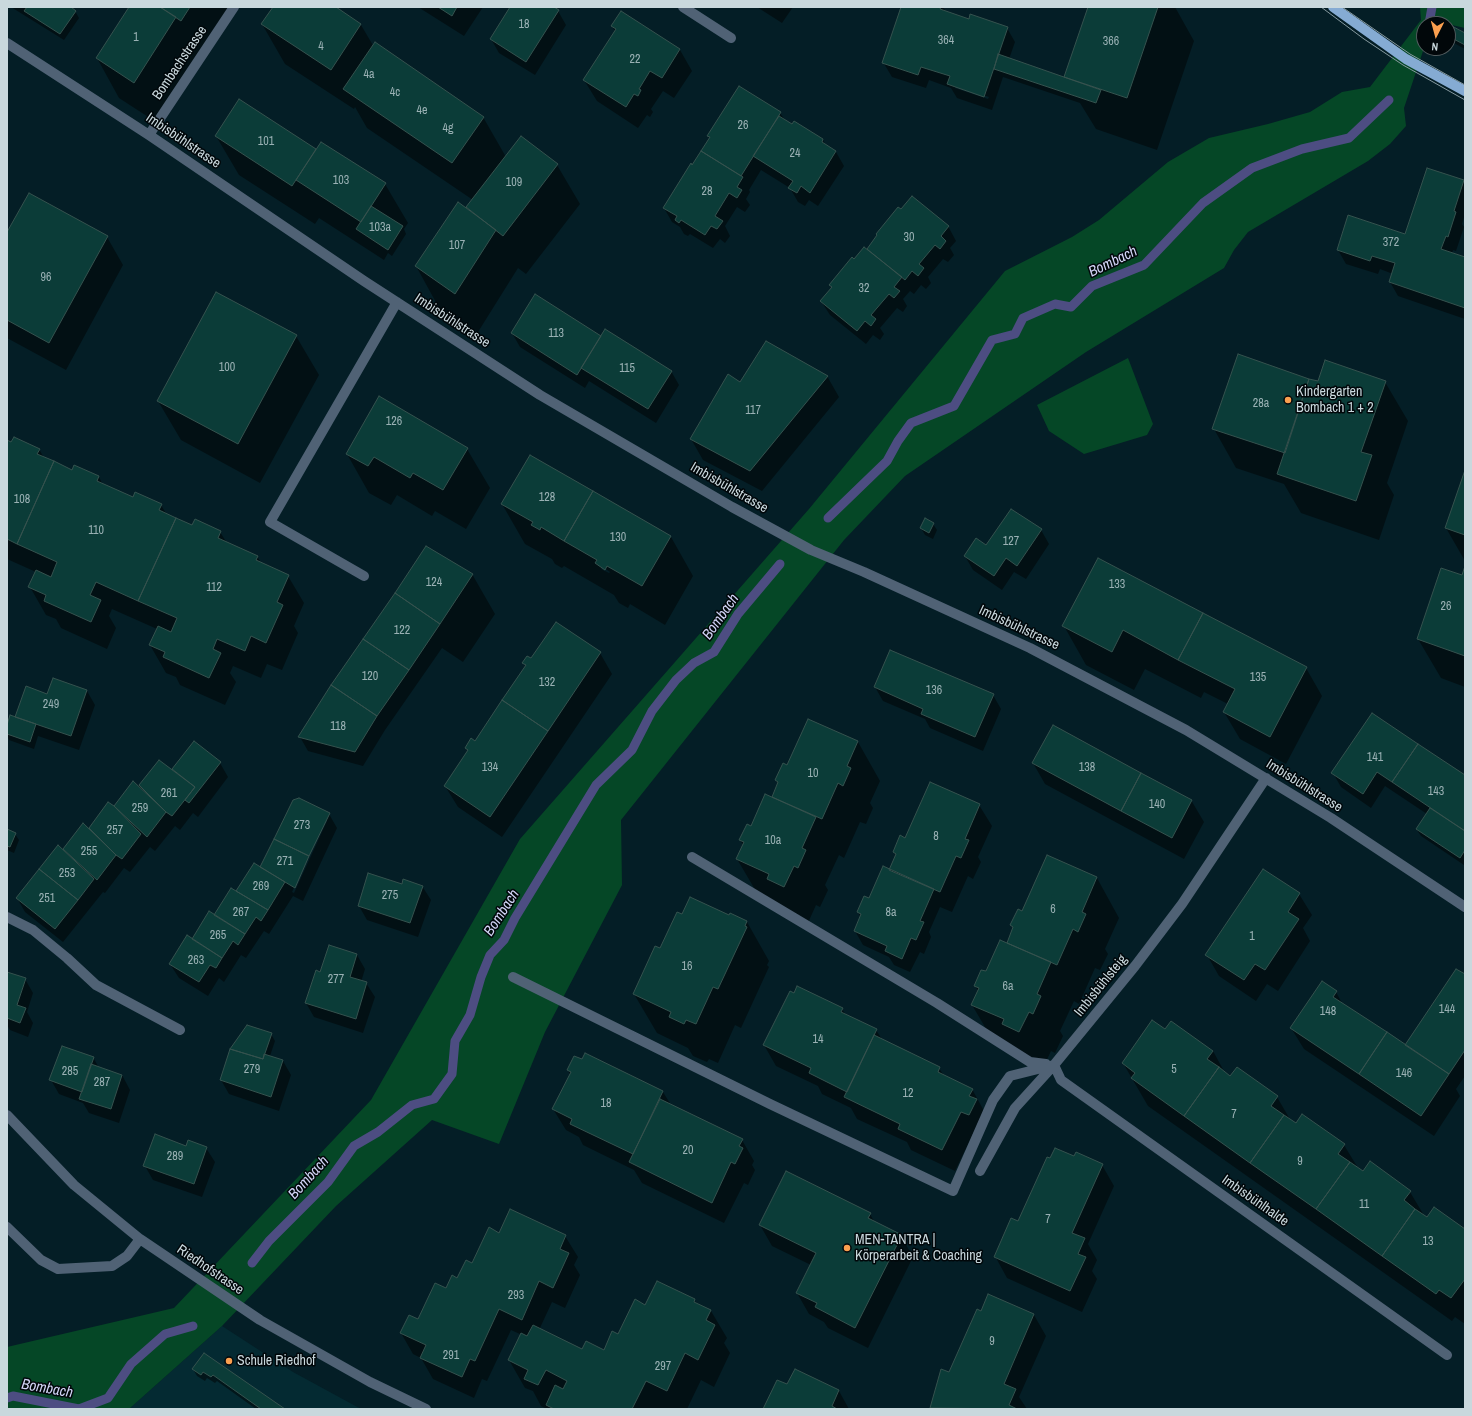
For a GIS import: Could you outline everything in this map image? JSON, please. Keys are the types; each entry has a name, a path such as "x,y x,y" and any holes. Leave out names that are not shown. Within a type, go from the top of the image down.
{"main road":[{"path":"1333,7 1406,59 1465,91"}],"street":[{"name":"Bombachstrasse","path":"149,134 234,7"},
{"path":"683,7 732,38"},
{"name":"Imbisbühlstrasse","path":"7,43 149,134 364,281 540,395 732,507 811,550 864,572 1030,648 1186,730 1330,818 1465,907"},
{"path":"364,576 270,522 398,302"},
{"name":"Imbisbühlsteig","path":"980,1171 1015,1108 1054,1065 1135,966 1182,904 1266,778"},
{"path":"692,857 937,1003 1030,1062 1054,1065"},
{"path":"7,917 33,930 67,958 96,985 180,1030"},
{"path":"513,977 952,1192 994,1100 1010,1076 1054,1065"},
{"name":"Imbisbühlhalde","path":"1054,1065 1060,1080 1447,1354"},
{"name":"Riedhofstrasse","path":"7,1115 74,1185 140,1239 260,1320 370,1382 426,1409"},
{"path":"7,1227 41,1260 58,1269 112,1266 127,1256 140,1239"}],"shaded area":[{"name":"Schule Riedhof","path":"222,1326 293,1372 361,1409 129,1409"}],"green space":[{"path":"1420,7 1465,7 1465,28 1456,26 1456,16 1421,16"},
{"path":"1416,27 1416,56 1421,56 1404,108 1406,126 1390,144 1368,161 1248,232 1234,250 1224,268 1086,352 905,476 844,540 621,820 622,885 545,1032 499,1144 432,1120 336,1206 222,1326 129,1409 7,1409 7,1347 174,1308 371,1100 520,839 809,509 1005,271 1072,237 1099,220 1168,162 1209,138 1310,112 1342,92 1370,87"},
{"path":"1128,358 1153,424 1147,435 1084,454 1049,431 1037,405"}],"building":[{"path":"27,7 71,7 76,11 60,34 24,11"},
{"path":"129,7 160,7 176,17 134,83 96,58"},
{"path":"160,7 190,7 181,21"},
{"path":"273,7 336,7 361,24 331,70 261,24"},
{"path":"438,7 457,7 452,16"},
{"path":"510,7 554,7 559,10 526,62 490,39"},
{"path":"901,7 941,7 940,9 969,19 970,14 1008,27 984,97 947,84 950,76 921,67 918,75 882,63"},
{"path":"1088,7 1158,7 1127,98 1064,77"},
{"path":"621,11 680,49 662,78 650,71 639,89 641,90 638,96 634,94 626,107 583,80 616,29 611,26"},
{"path":"1456,28 1465,33 1465,45 1456,40"},
{"path":"375,42 484,117 452,163 343,89"},
{"path":"998,54 1101,90 1096,103 994,69"},
{"path":"739,86 781,112 741,176 701,151 710,137 707,136"},
{"path":"239,99 316,149 292,186 215,136"},
{"path":"779,116 792,124 794,121 823,139 822,142 836,151 810,193 801,186 797,193 788,188 793,181 753,156"},
{"path":"521,136 558,164 503,236 466,207"},
{"path":"321,142 386,183 361,222 296,180"},
{"path":"701,151 743,177 737,187 742,190 737,198 729,193 715,216 723,221 717,229 711,226 705,235 681,220 679,223 675,220 677,216 663,208 691,163 692,165"},
{"path":"1427,168 1464,180 1454,211 1456,212 1448,237 1446,236 1441,249 1465,257 1465,308 1389,282 1395,263 1372,256 1370,261 1337,250 1348,215 1405,234"},
{"path":"29,193 108,236 49,343 7,320 7,232"},
{"path":"912,196 949,226 941,236 946,241 940,249 935,245 919,264 924,268 918,276 912,271 905,280 867,249 877,235 876,234 898,207 901,209"},
{"path":"458,202 496,230 455,294 415,266"},
{"path":"371,206 403,226 388,250 356,229"},
{"path":"864,247 902,277 894,287 900,291 894,298 889,294 871,315 876,319 871,326 865,321 857,331 820,301 832,287 829,285 852,257 854,259"},
{"path":"216,292 297,335 238,444 157,401"},
{"path":"535,294 601,336 577,375 511,333"},
{"path":"605,329 672,371 648,409 581,368"},
{"path":"766,341 828,376 750,471 690,439 728,374 740,382"},
{"path":"1238,354 1309,379 1285,453 1212,429"},
{"path":"1325,360 1386,381 1361,452 1372,455 1356,501 1277,474 1309,379 1318,381"},
{"path":"379,396 468,448 443,490 413,473 410,478 374,457 368,466 346,454"},
{"path":"14,437 40,449 37,454 54,461 17,544 7,539 7,440 11,442"},
{"path":"530,455 593,491 564,541 541,527 540,530 531,525 533,522 501,504"},
{"path":"54,461 72,470 74,465 99,476 97,481 133,497 135,492 162,504 159,510 176,518 138,601 96,582 90,595 101,600 91,622 44,601 46,595 28,587 36,570 51,577 57,562 17,544"},
{"path":"1465,470 1465,535 1445,528"},
{"path":"593,491 671,536 642,586 607,566 605,570 595,563 597,560 564,541"},
{"path":"1011,509 1042,529 1017,566 1006,558 994,576 964,556 976,538 986,545"},
{"path":"176,518 192,525 195,519 221,531 218,538 258,556 256,560 289,575 277,602 283,605 266,643 251,636 245,651 217,639 213,649 221,653 209,678 163,657 165,652 149,645 158,626 171,632 177,618 138,601"},
{"path":"925,518 934,523 929,533 920,528"},
{"path":"426,546 473,574 440,624 395,593"},
{"path":"1098,558 1203,613 1178,660 1123,630 1112,652 1062,626"},
{"path":"1465,566 1465,656 1417,639 1441,568 1462,575"},
{"path":"395,593 440,624 409,670 363,639"},
{"path":"1203,613 1307,667 1270,737 1223,712 1235,689 1178,660"},
{"path":"556,622 601,652 548,731 502,700 526,665 522,663 527,656 531,658"},
{"path":"363,639 409,670 377,716 331,685"},
{"path":"890,650 994,694 975,737 921,714 923,709 874,687"},
{"path":"53,678 87,690 71,736 15,717 26,686 47,694"},
{"path":"331,685 377,716 355,752 298,737"},
{"path":"502,700 548,731 490,817 444,786 468,750 465,748 471,738 475,741"},
{"path":"1372,713 1418,744 1392,782 1377,772 1363,794 1331,773"},
{"path":"10,715 36,724 30,742 7,734 7,725"},
{"path":"808,719 858,741 847,766 851,768 843,786 838,783 822,819 772,797 778,782 775,780 783,763 787,765"},
{"path":"1053,725 1141,773 1121,811 1032,763"},
{"path":"194,741 221,762 189,803 185,800 195,787 172,769"},
{"path":"1418,744 1465,775 1465,831 1392,782"},
{"path":"159,760 195,787 172,816 139,785"},
{"path":"1141,773 1192,800 1172,838 1121,811"},
{"path":"133,781 166,812 147,837 114,806"},
{"path":"930,782 980,804 965,839 969,840 961,858 956,856 940,892 889,870 896,854 893,852 900,835 905,838"},
{"path":"765,794 816,817 802,848 806,850 798,868 794,866 784,887 767,879 769,874 736,859 744,842 739,840 747,824 751,826"},
{"path":"299,798 330,813 309,856 274,839 293,800"},
{"path":"108,802 114,806 141,834 122,859 89,828"},
{"path":"1430,808 1465,831 1465,850 1460,858 1416,829"},
{"path":"83,823 116,855 97,880 63,849"},
{"path":"7,829 16,833 10,847 7,846"},
{"path":"274,839 309,856 295,888 260,867"},
{"path":"58,845 94,879 78,900 39,869"},
{"path":"1047,855 1097,877 1082,912 1086,914 1078,932 1073,929 1057,965 1007,943 1013,927 1010,925 1018,909 1022,911"},
{"path":"254,863 285,882 268,910 236,891"},
{"path":"883,866 934,889 920,921 924,922 916,940 911,938 902,959 885,951 887,946 854,931 861,914 857,912 864,896 869,898"},
{"path":"39,869 78,900 55,929 16,898"},
{"path":"1263,869 1300,893 1288,912 1299,919 1265,970 1255,964 1244,980 1205,955"},
{"path":"368,873 402,884 403,879 423,886 410,923 358,906"},
{"path":"231,888 268,910 261,921 256,917 245,934 214,915"},
{"path":"690,897 729,915 730,913 747,921 745,926 747,927 718,989 713,987 696,1024 686,1020 684,1024 669,1017 671,1012 633,994 655,946 660,948 677,912 682,914"},
{"path":"209,911 245,934 238,945 233,941 222,958 192,939"},
{"path":"187,935 222,958 216,968 210,965 199,982 169,964"},
{"path":"1000,940 1051,962 1037,994 1041,996 1033,1014 1029,1012 1019,1032 1002,1024 1004,1019 971,1005 979,988 974,986 981,970 986,971"},
{"path":"329,945 357,954 350,977 367,982 356,1019 305,1003 316,970 320,972"},
{"path":"1456,969 1465,974 1465,1050 1449,1074 1405,1045"},
{"path":"7,972 26,978 17,1005 26,1008 20,1023 7,1018"},
{"path":"1322,981 1337,991 1333,997 1387,1032 1359,1074 1290,1028"},
{"path":"797,986 843,1008 841,1012 877,1029 847,1092 809,1073 811,1068 763,1045 790,991 794,993"},
{"path":"1152,1020 1165,1029 1171,1021 1213,1051 1207,1059 1219,1067 1184,1116 1131,1078 1135,1073 1122,1063"},
{"path":"247,1025 272,1033 263,1059 230,1049"},
{"path":"1387,1032 1449,1074 1421,1116 1359,1074"},
{"path":"874,1035 940,1067 938,1072 973,1089 969,1096 977,1099 969,1115 961,1112 942,1150 898,1129 900,1124 844,1097"},
{"path":"62,1046 94,1057 82,1092 49,1080"},
{"path":"230,1049 263,1059 264,1054 283,1060 271,1097 220,1080"},
{"path":"585,1053 663,1091 633,1154 570,1124 572,1119 552,1109 571,1072 567,1070 574,1056 582,1059"},
{"path":"91,1064 122,1075 111,1109 79,1099"},
{"path":"1219,1067 1230,1076 1237,1067 1278,1096 1271,1106 1284,1115 1250,1163 1184,1116"},
{"path":"660,1099 743,1139 739,1146 743,1148 735,1164 731,1162 712,1203 629,1162"},
{"path":"1302,1114 1345,1144 1338,1154 1350,1162 1316,1209 1250,1163 1284,1115 1296,1123"},
{"path":"155,1134 186,1146 188,1140 207,1147 194,1184 143,1166"},
{"path":"1055,1148 1074,1156 1076,1152 1103,1164 1072,1233 1085,1238 1078,1254 1086,1257 1070,1291 994,1257 1011,1218 1018,1221 1047,1157 1050,1158"},
{"path":"1370,1161 1411,1191 1404,1200 1415,1209 1382,1256 1316,1209 1350,1162 1363,1171"},
{"path":"786,1171 871,1213 868,1218 902,1235 855,1328 815,1307 817,1303 796,1293 816,1253 759,1225"},
{"path":"1434,1207 1465,1229 1465,1279 1451,1298 1439,1290 1436,1294 1382,1256 1415,1209 1427,1217"},
{"path":"510,1209 566,1235 560,1249 569,1253 553,1288 539,1281 522,1320 499,1309 475,1361 470,1359 462,1377 420,1358 426,1345 400,1333 409,1315 418,1319 435,1283 446,1288 452,1275 457,1278 466,1260 472,1263 489,1227 499,1233"},
{"path":"657,1281 695,1299 694,1302 711,1310 706,1320 715,1325 698,1360 685,1353 667,1391 646,1381 632,1409 554,1409 546,1405 555,1385 563,1389 567,1381 546,1370 538,1385 524,1379 528,1370 508,1360 521,1333 527,1336 533,1325 582,1349 586,1341 604,1350 612,1331 618,1334 635,1299 645,1305"},
{"path":"988,1294 1034,1314 1004,1384 1016,1389 1009,1405 1017,1409 930,1408 941,1369 949,1372 977,1309 981,1311"},
{"path":"204,1353 285,1409 261,1409 213,1375 211,1377 203,1372 201,1375 192,1369"},
{"path":"795,1369 839,1390 832,1406 837,1409 763,1409 777,1380 787,1384"}],"waterway":[{"name":"Bombach","path":"1430,16 1432,7"},
{"name":"Bombach","path":"828,518 887,461 898,441 911,423 954,406 992,340 1015,334 1023,318 1055,304 1071,307 1092,286 1144,265 1203,203 1252,168 1302,149 1349,138 1389,100"},
{"name":"Bombach","path":"252,1263 269,1241 328,1182 354,1146 378,1132 412,1105 434,1099 452,1074 455,1041 470,1015 481,977 490,955 504,940 515,918 596,785 632,750 652,711 676,680 694,663 714,652 738,614 780,564"},
{"name":"Bombach","path":"7,1398 13,1396 79,1409 108,1398 131,1364 165,1334 193,1326"}],"tram line":[{"path":"1321,7 1364,39 1403,65 1465,100"},
{"path":"1342,7 1410,54 1465,85"}],"place":[{"name":"Kindergarten Bombach 1 + 2","path":"1288,400"},
{"name":"MEN-TANTRA | Körperarbeit & Coaching","path":"847,1248"},
{"name":"Schule Riedhof","path":"229,1361"}]}
